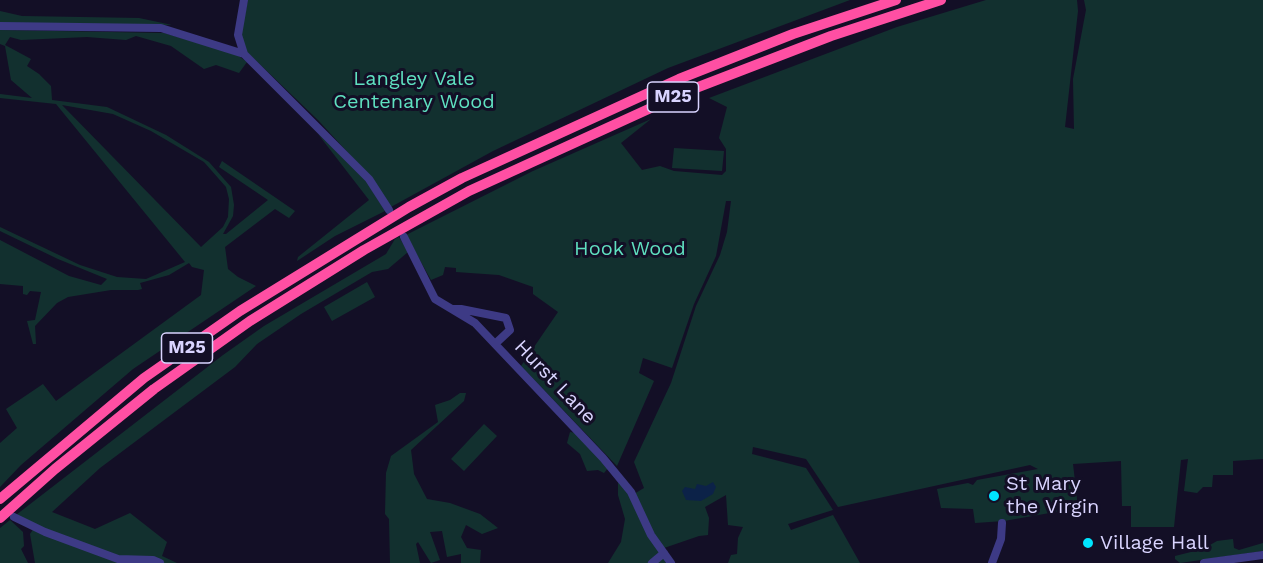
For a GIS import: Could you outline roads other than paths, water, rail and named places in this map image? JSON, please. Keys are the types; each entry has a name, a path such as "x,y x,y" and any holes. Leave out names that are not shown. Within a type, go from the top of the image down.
{"highway":[{"name":"M25","path":"0,499 144,378 240,310 420,201 462,178 679,79 793,34 896,0"},
{"name":"M25","path":"0,518 55,469 154,389 250,321 364,250 470,190 688,91 831,36 941,0"}],"street":[{"path":"227,46 234,44 238,35 244,0"},
{"path":"0,26 161,28 227,46 244,54 369,179 389,210"},
{"path":"238,35 244,54"},
{"name":"Hurst Lane","path":"404,237 435,298 475,323 603,458 631,492 651,535 671,563"},
{"path":"452,309 506,318 510,330 495,344"},
{"path":"14,517 45,532 118,559 160,563"},
{"path":"992,563 1003,529 1002,523"},
{"path":"652,563 664,554"},
{"path":"1204,563 1252,560 1263,555"}],"water":[{"path":"713,482 716,487 713,494 701,501 686,500 682,491 685,487 695,489 697,484 706,486"}],"place":[{"name":"St Mary the Virgin","path":"994,496"},
{"name":"Village Hall","path":"1088,543"}],"park label":[{"name":"Langley Vale Centenary Wood","path":"414,90"},
{"name":"Hook Wood","path":"630,249"}]}
